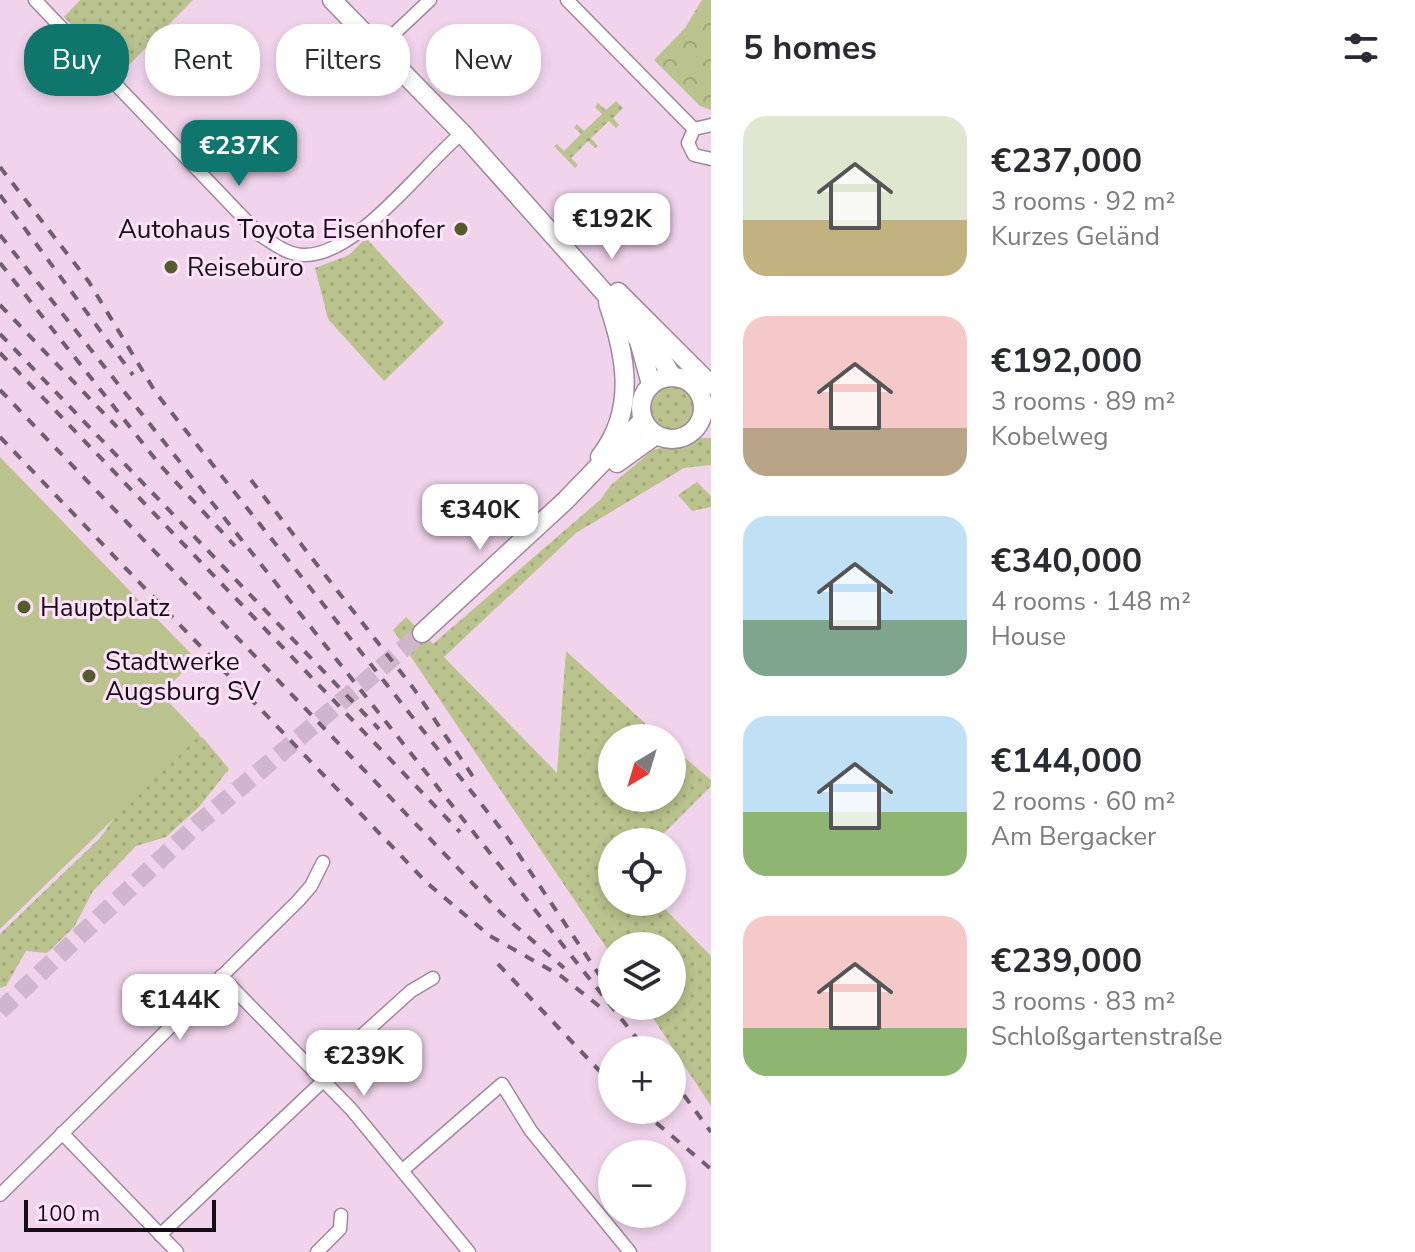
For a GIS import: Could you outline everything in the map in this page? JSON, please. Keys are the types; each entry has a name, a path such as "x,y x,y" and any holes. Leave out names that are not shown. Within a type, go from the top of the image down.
{"main road":[{"path":"332,0 356,24"},
{"path":"410,80 580,262 711,385"},
{"path":"611,292 672,376"},
{"path":"611,292 639,341 651,384"},
{"path":"566,500 611,443 624,403 624,350 611,292"},
{"path":"672,376 690,381 700,392 707,408 704,427 678,439 656,435 643,420 642,399 651,384 672,376"},
{"path":"422,633 566,500 643,420"},
{"path":"566,500 656,435"}],"street":[{"path":"35,0 260,235 288,252 314,255 336,249 356,234 462,133"},
{"path":"404,24 430,0"},
{"path":"567,0 694,129"},
{"path":"694,129 711,125"},
{"path":"694,129 688,143 691,152 702,159 711,159"},
{"path":"0,1195 298,901 311,886 323,862"},
{"path":"221,976 404,1169 469,1252"},
{"path":"160,1235 411,991 433,978"},
{"path":"404,1169 502,1084 531,1131 630,1252"},
{"path":"62,1133 177,1252"},
{"path":"317,1252 340,1229 341,1215"}],"green space":[{"path":"80,0 193,0 169,24 145,24 145,49 129,65 129,24 71,24 64,17"},
{"path":"702,0 711,0 711,110 700,106 654,60 685,28"},
{"path":"616,101 623,108 613,118 619,125 616,128 609,121 591,138 598,146 595,148 588,141 571,158 578,165 575,168 554,146 557,144 564,151 581,134 574,127 577,124 584,131 602,114 595,107 598,103 606,110"},
{"path":"366,238 444,323 384,381 328,319 315,268 349,255"},
{"path":"672,382 689,390 697,407 689,424 672,432 655,424 647,407 655,390"},
{"path":"711,438 711,465 684,468 576,533 444,657 557,773 566,651 646,724 598,724 598,812 685,812 669,828 598,828 598,916 672,916 711,956 711,1106 686,1068 686,1036 665,1036 654,1020 686,1020 686,932 598,932 598,935 393,630 406,617 433,644 600,500 611,485 653,450"},
{"name":"Stadtwerke Augsburg SV","path":"0,457 196,659 161,694 200,735 0,929"},
{"path":"697,482 711,496 711,507 692,511 678,495"},
{"path":"182,723 205,740 229,769 199,807 166,837 136,846 93,891 74,927 47,953 26,951 6,986 0,988 0,934 100,838"},
{"path":"686,759 711,780 711,786 686,811"}],"tunnel":[{"path":"0,1011 201,821 422,633"}],"railway":[{"path":"0,167 89,282 156,393 505,834 598,973"},
{"path":"0,195 133,375"},
{"path":"0,235 635,1036"},
{"path":"0,263 160,465 235,546"},
{"path":"0,305 117,427"},
{"path":"0,334 379,729"},
{"path":"0,353 460,832"},
{"path":"0,390 502,914 564,968"},
{"path":"0,437 427,883 490,936 561,976 598,1005"},
{"path":"251,480 414,689 476,781"},
{"path":"498,964 598,1069"},
{"path":"686,1098 711,1132"},
{"path":"658,1124 711,1169"}],"place":[{"name":"Autohaus Toyota Eisenhofer","path":"461,229"},
{"name":"Reisebüro","path":"171,267"},
{"name":"Hauptplatz","path":"24,607"},
{"name":"Stadtwerke Augsburg SV","path":"89,676"}]}
